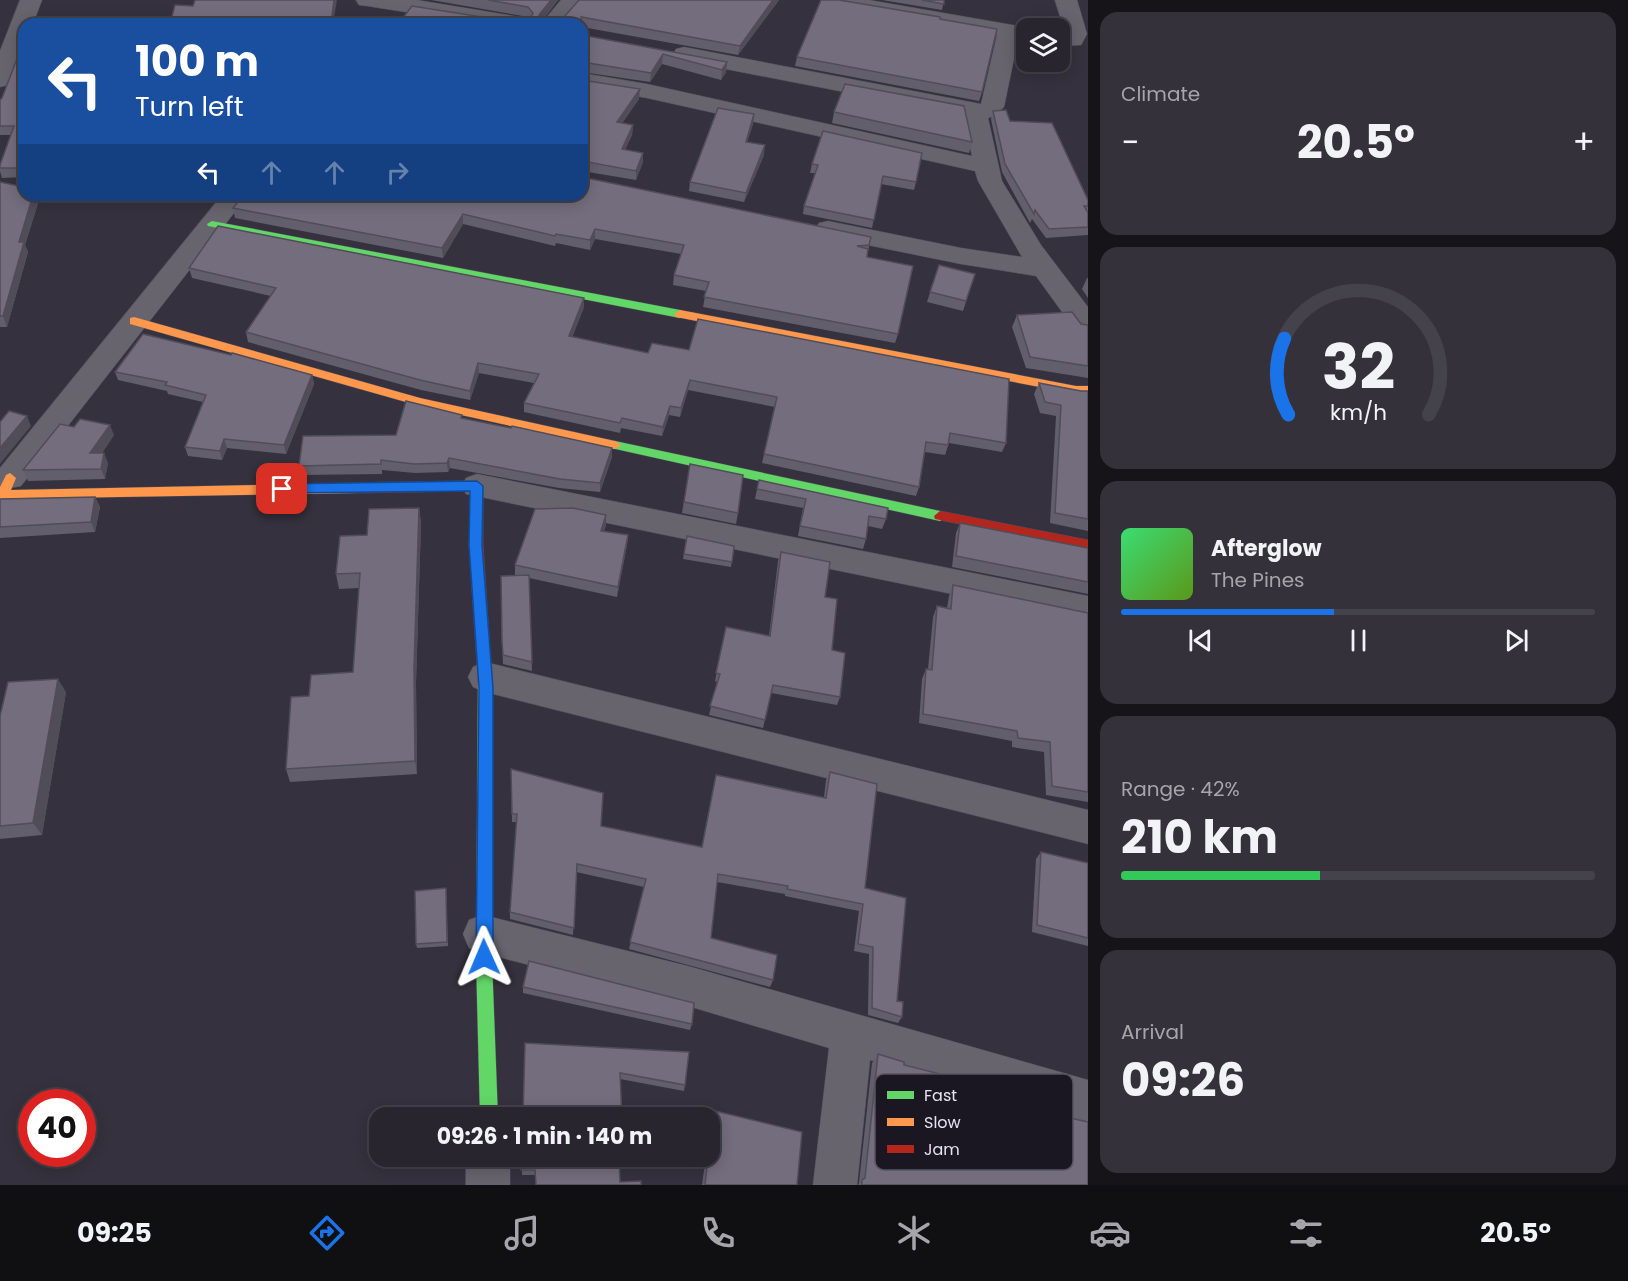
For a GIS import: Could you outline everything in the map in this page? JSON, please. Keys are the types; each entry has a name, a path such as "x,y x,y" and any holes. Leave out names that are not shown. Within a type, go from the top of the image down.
{"street":[{"path":"24,18 31,0"},
{"path":"367,0 485,18"},
{"path":"557,18 573,0"},
{"path":"832,0 1016,32"},
{"path":"1066,0 1076,34 1073,40 1070,40"},
{"path":"379,18 392,2"},
{"path":"0,80 18,34"},
{"path":"667,51 986,111 992,107 1016,38"},
{"path":"588,81 647,91 986,166"},
{"path":"974,110 990,181 1030,249 1088,327"},
{"path":"230,201 5,478 3,495 477,486 1088,609"},
{"path":"800,223 962,256 1046,269"},
{"path":"212,224 1076,390 1088,390"},
{"path":"134,321 420,402 955,519 1088,545"},
{"path":"477,486 476,545 485,677 486,895 483,934 490,1074 489,1107"},
{"path":"485,677 670,721 998,807 1088,827"},
{"path":"483,934 688,986 992,1074"},
{"path":"835,1185 852,1033"},
{"path":"1073,1098 1088,1102"},
{"path":"488,1167 488,1185"}],"building":[{"path":"195,0 334,0 332,18 172,18 175,5 193,6"},
{"path":"488,0 551,0 539,15 541,17 564,17 579,0 773,0 740,46 581,17 403,18 412,6 482,17 531,17 533,13 528,7"},
{"path":"821,0 839,0 997,29 982,92 797,57"},
{"path":"922,0 944,0 944,4"},
{"path":"588,36 727,62 722,70 663,54 651,73 588,63"},
{"path":"18,56 18,168 0,168 14,126 0,126 0,100"},
{"path":"588,81 640,89 617,122 633,125 622,149 643,153 636,171 588,162"},
{"path":"845,84 964,106 972,142 834,112"},
{"path":"718,108 754,114 746,142 765,145 746,193 690,182"},
{"path":"1006,110 1010,121 1052,123 1088,200 1088,206 1084,206 1088,213 1088,227 1049,229 1035,210 1034,214 1005,164 993,111"},
{"path":"823,131 922,153 916,182 883,176 874,220 804,206 818,165 812,164"},
{"path":"588,178 871,237 869,245 857,246 868,249 867,257 913,266 898,334 704,297 709,282 674,275 684,245 595,229 590,240 556,234 555,236 463,214 442,248 233,208 239,201 588,201"},
{"path":"0,182 18,186 18,201 31,201 19,242 24,242 3,316 0,316"},
{"path":"218,226 584,298 569,336 648,353 652,343 689,350 698,319 1009,379 1006,443 950,433 948,445 926,442 919,487 764,454 777,397 690,380 681,408 670,406 663,427 622,418 620,423 524,403 539,374 478,363 470,391 420,380 246,332 276,288 189,268"},
{"path":"939,265 975,274 966,301 930,292"},
{"path":"1072,312 1081,324 1088,325 1088,366 1030,357 1017,315"},
{"path":"143,334 231,355 232,353 312,375 284,445 224,439 220,451 185,447 206,395 165,385 167,382 115,372"},
{"path":"1039,383 1088,391 1088,519 1055,513 1061,405 1045,402"},
{"path":"406,401 462,415 461,418 511,428 512,426 612,448 600,483 560,479 449,458 447,463 414,464 381,460 381,464 299,466 303,436 396,435"},
{"path":"9,411 27,416 0,448 0,422"},
{"path":"80,419 110,425 90,453 104,453 101,469 23,470 60,424 74,427"},
{"path":"690,464 743,475 738,513 684,502"},
{"path":"759,480 888,508 886,519 869,516 866,539 800,526 806,499 757,489"},
{"path":"95,497 91,522 0,527 0,499"},
{"path":"419,508 414,669 415,761 286,769 291,697 309,696 311,675 353,672 360,573 336,574 340,536 367,535 369,509"},
{"path":"573,508 606,515 601,531 628,535 618,587 515,565 535,509"},
{"path":"960,523 1088,548 1088,582 956,556"},
{"path":"687,536 734,546 732,562 684,554"},
{"path":"781,552 830,562 825,597 837,599 832,650 845,653 840,697 773,685 765,720 710,706 720,674 716,673 726,627 770,636"},
{"path":"529,575 532,662 503,655 502,641 501,576"},
{"path":"953,585 1088,613 1088,792 1052,786 1050,742 1018,738 1017,731 923,714 926,669 932,670 937,606 951,609"},
{"path":"58,679 33,823 0,826 0,716 8,682"},
{"path":"511,769 603,793 601,826 702,847 716,775 826,798 830,772 877,784 865,888 906,898 897,1001 903,1002 902,1017 872,1008 873,947 858,944 863,904 787,889 788,886 718,874 711,938 777,955 773,980 630,942 646,879 577,864 574,928 510,912 517,814 512,814"},
{"path":"1041,852 1088,863 1088,938 1037,925"},
{"path":"446,888 447,942 416,944 415,891"},
{"path":"529,961 694,1003 692,1024 523,987"},
{"path":"525,1043 689,1052 685,1085 620,1073 622,1107 523,1107"},
{"path":"878,1054 904,1062 904,1065 940,1074 876,1074"},
{"path":"875,1083 875,1170 1073,1170 1073,1119 1088,1122 1088,1185 862,1185 862,1180 865,1178"},
{"path":"720,1112 802,1132 797,1185 705,1185 707,1167 720,1167"},
{"path":"521,1167 619,1167 620,1182 641,1181 641,1185 536,1185 535,1170 521,1170"}],"traffic: fast":[{"path":"212,224 680,314"},
{"path":"615,445 940,516"},
{"path":"485,680 484,959 489,1107"}],"traffic: slow":[{"path":"680,314 1076,390 1088,390"},
{"path":"134,321 420,402 615,445"},
{"path":"10,478 3,495 357,488"}],"traffic: jam":[{"path":"357,488 477,486 476,545 485,680"},
{"path":"940,516 1088,545"}],"route":[{"path":"282,489 477,486 476,545 486,688 484,957"}]}
